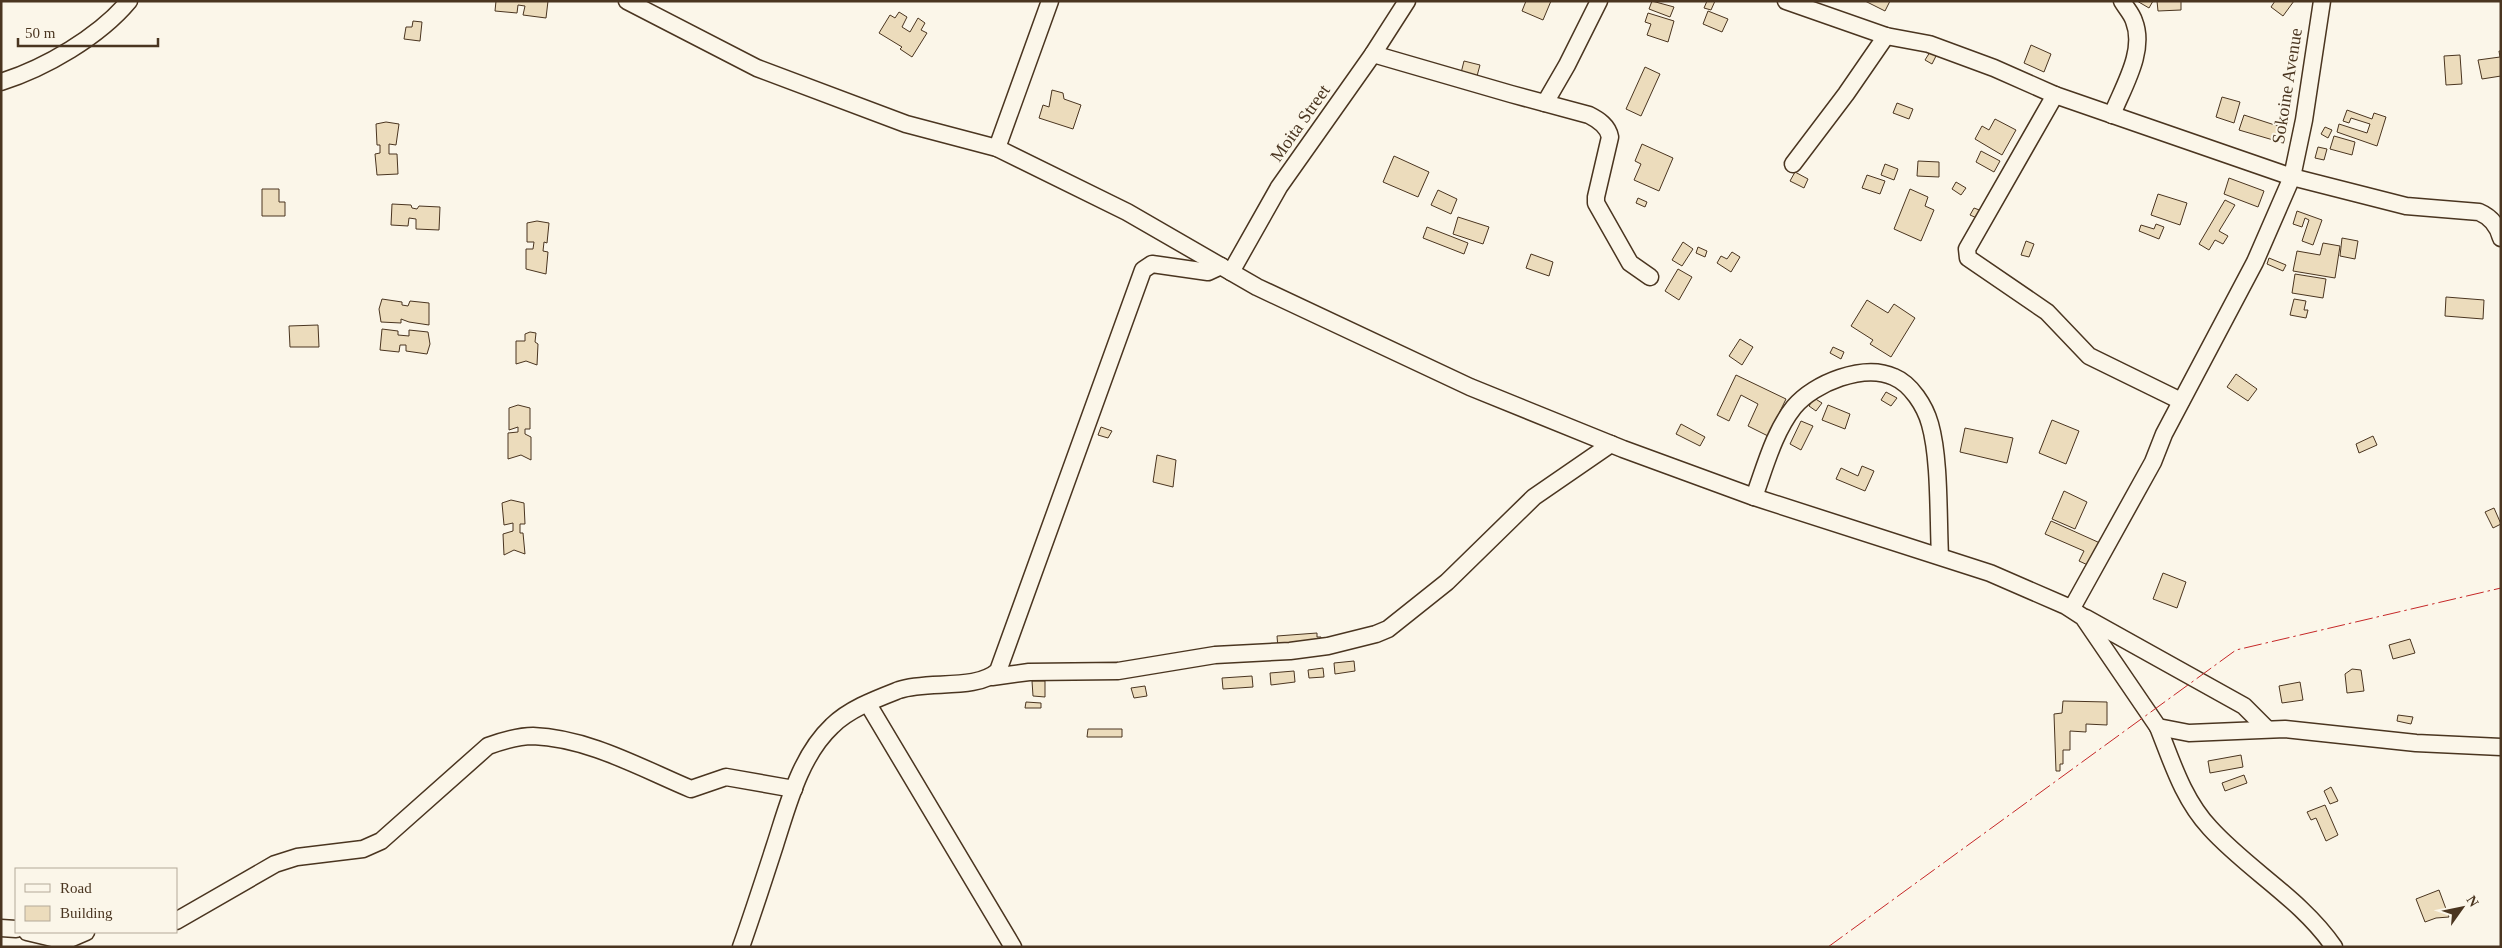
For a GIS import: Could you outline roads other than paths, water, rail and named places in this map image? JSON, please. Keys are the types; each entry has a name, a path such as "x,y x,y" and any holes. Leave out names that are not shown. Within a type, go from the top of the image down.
{"street":[{"path":"1,82 29,74 78,44 122,11 130,1"},
{"path":"627,1 757,68 906,124 998,148 1128,212 1257,287 1470,387 1611,444 1754,496 1990,574 2077,613 2244,706 2266,728"},
{"path":"998,148 1050,1"},
{"name":"Moita Street","path":"1226,269 1279,187 1373,54 1407,1"},
{"path":"1545,103 1567,65 1599,1"},
{"path":"1786,1 1886,36 1928,44 1994,68 2056,95 2292,177 2406,206 2479,212 2486,215 2496,225 2501,238"},
{"path":"2112,115 2137,51 2137,32 2134,20 2122,1"},
{"name":"Sokoine Avenue","path":"2077,613 2153,462 2164,434 2255,262 2292,177 2304,120 2322,1"},
{"path":"1793,164 1846,94 1886,36"},
{"path":"1373,54 1589,115 1600,121 1609,132 1608,154 1596,203 1630,263 1650,277"},
{"path":"2056,95 1968,249 1968,258 2047,312 2089,356 2181,402"},
{"path":"992,677 998,671 1143,270 1152,264 1208,272 1226,269"},
{"path":"1754,496 1781,428 1794,407 1810,392 1834,380 1864,372 1894,377 1917,398 1930,423 1934,447 1940,556"},
{"path":"741,947 794,789 815,746 831,726 848,713 900,690 926,684 959,683 1029,672 1118,671 1215,655 1290,651 1328,646 1376,634 1388,629 1447,582 1534,497 1611,444"},
{"path":"2077,613 2158,726 2184,792 2210,828 2313,921 2334,947"},
{"path":"868,704 1013,947"},
{"path":"2158,726 2190,733 2266,728 2416,743 2501,747"},
{"path":"178,920 275,864 298,857 363,849 381,841 488,746 508,739 531,736 563,739 594,749 691,790 726,777 794,789"},
{"path":"1,928 15,929"},
{"path":"32,933 65,941 84,933"}]}
